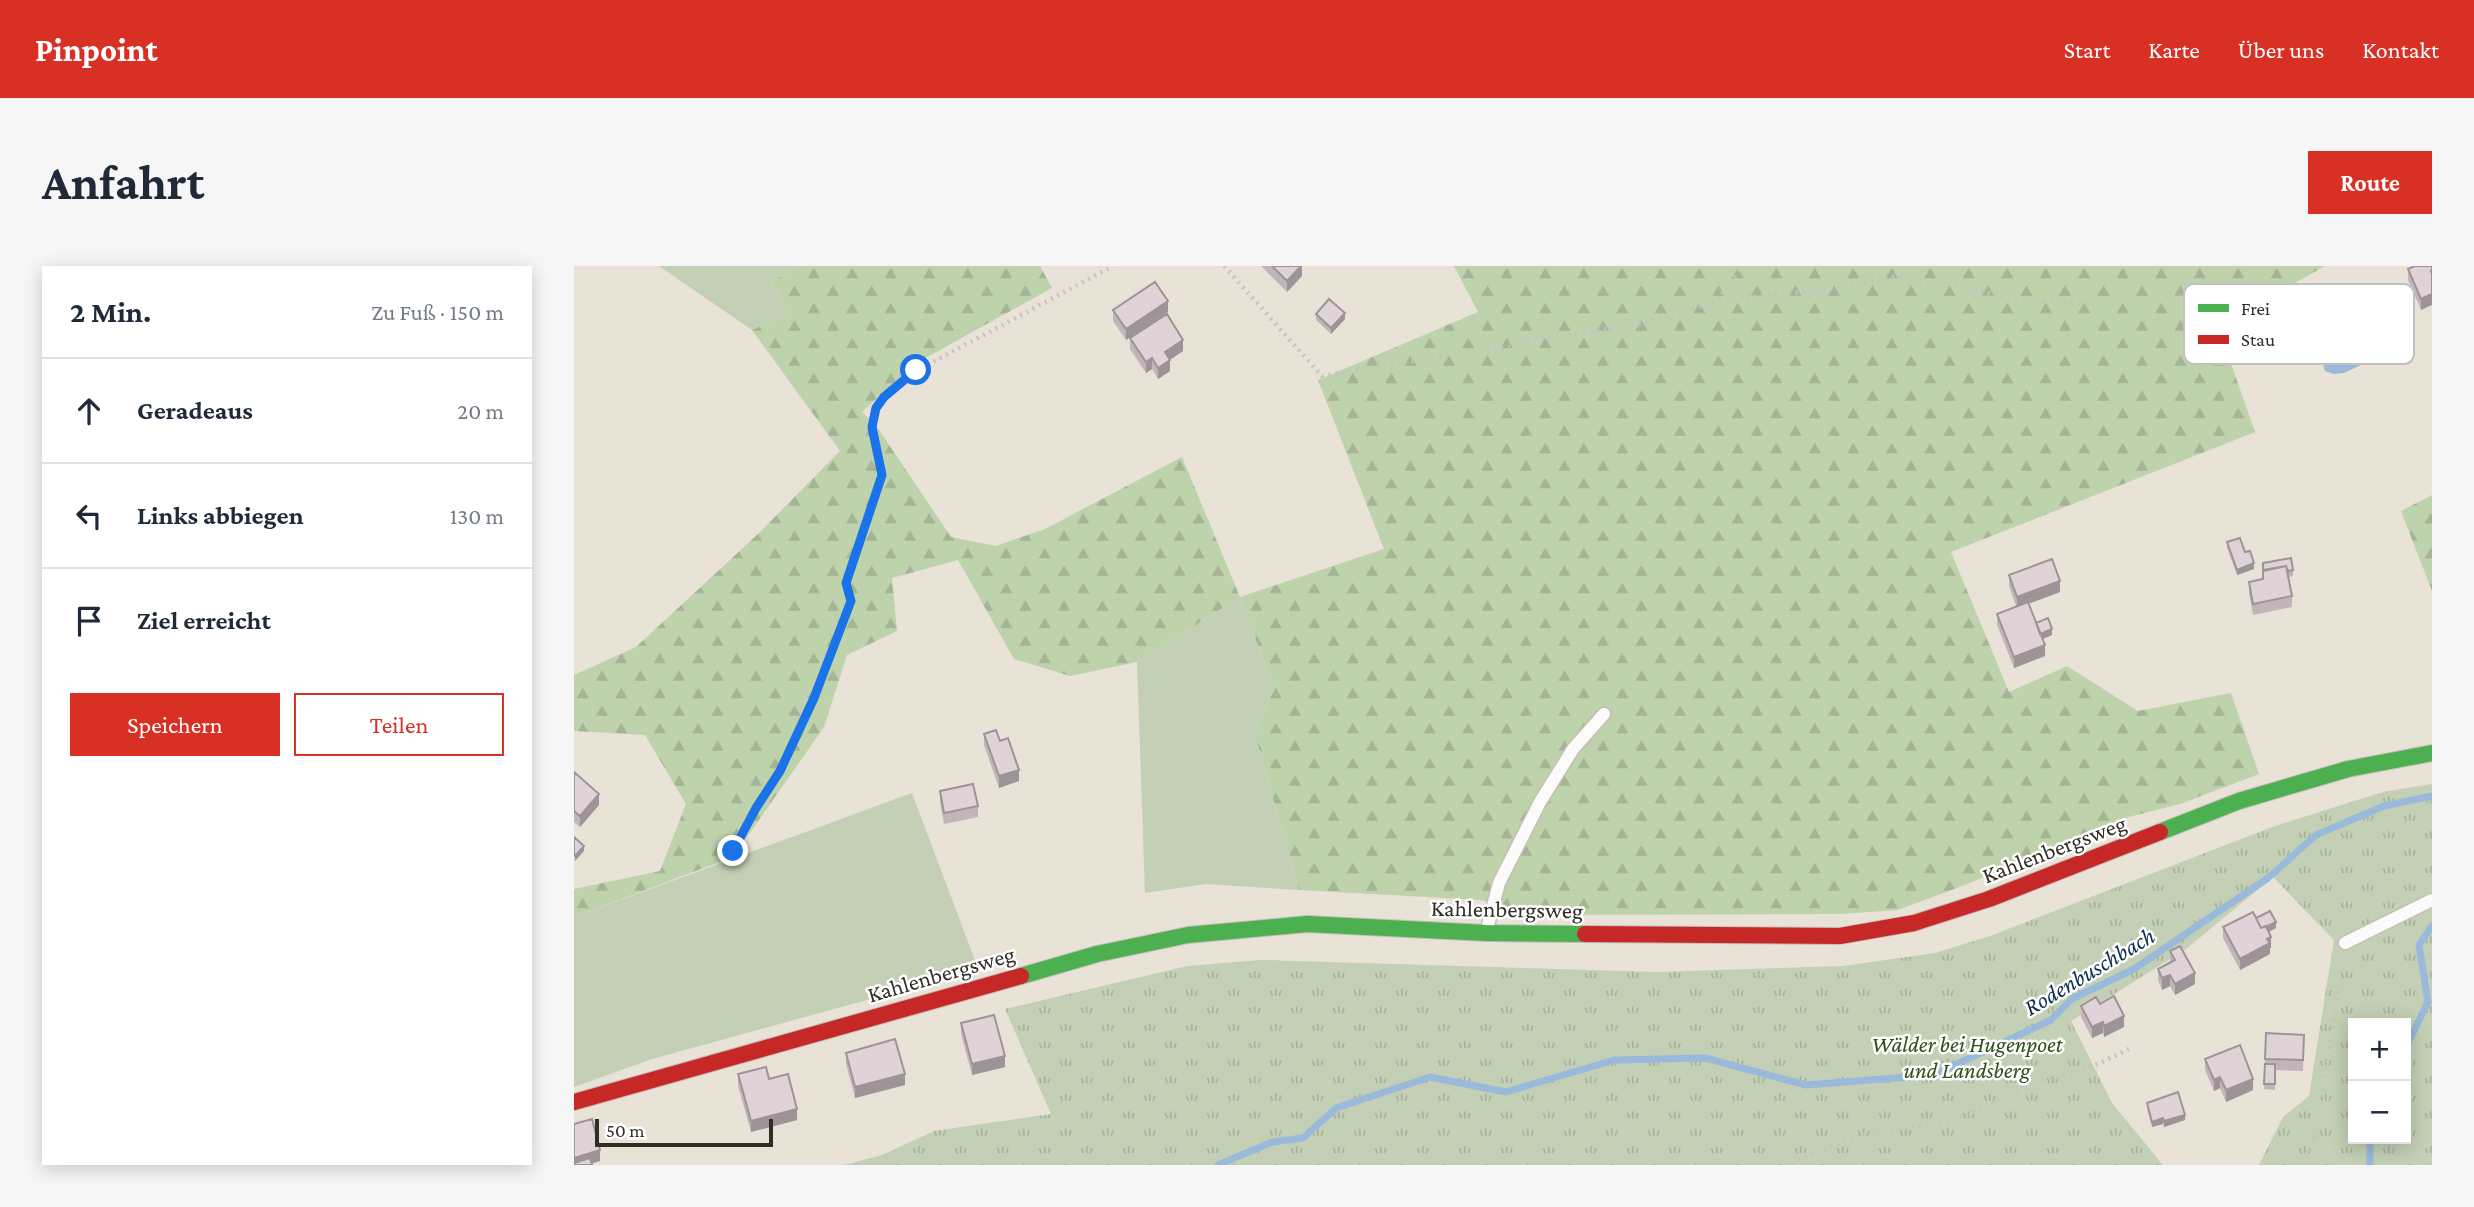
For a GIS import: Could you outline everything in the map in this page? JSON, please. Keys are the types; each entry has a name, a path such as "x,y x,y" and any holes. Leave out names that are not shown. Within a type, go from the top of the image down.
{"street":[{"name":"Kahlenbergsweg","path":"574,1102 1097,954 1188,935 1307,924 1486,933 1840,936 1914,923 1989,899 2239,801 2348,769 2432,753"}],"lane":[{"path":"1486,933 1499,883 1540,802 1573,749 1604,714"},
{"path":"2345,943 2432,900"}],"path":[{"path":"733,851 780,771 843,626 851,601 846,583 882,475 872,427 876,408 884,397 916,370 1113,266"},
{"path":"1224,266 1322,376 1499,349 1519,345 1530,339 1569,336 1647,321 1717,301 1812,292 1885,277 1903,276 1931,282 1963,284 1982,292 2023,300 2092,304"},
{"path":"1717,301 1742,266"},
{"path":"2305,1165 2318,1126 2345,943"},
{"path":"1793,1165 1817,1150 1862,1135 1953,1120 2036,1080 2081,1072 2129,1049"}],"green space":[{"path":"659,266 799,266 771,282 790,312 752,330"},
{"path":"799,266 1040,266 1052,288 913,365 862,412 875,424 951,537 996,546 1045,529 1182,457 1240,597 1137,662 1070,676 1014,659 958,560 892,578 897,631 847,655 824,727 733,857 574,917 574,889 660,871 686,804 645,735 574,731 574,675 636,647 758,534 840,451 752,330 790,312 771,282"},
{"path":"1454,266 2325,266 2293,284 2184,284 2184,364 2231,364 2255,432 1951,552 2009,692 2067,666 2138,711 2231,693 2259,774 2180,804 2121,819 1970,883 1898,910 1841,914 1541,915 1480,900 1299,890 1255,734 1274,688 1240,597 1384,549 1318,380 1478,312"},
{"path":"2432,495 2432,591 2401,511"},
{"path":"1240,597 1274,688 1255,734 1299,890 1206,884 1145,893 1137,662"},
{"name":"Wälder bei Hugenpoet und Landsberg","path":"2432,784 2432,1165 2259,1165 2283,1117 2309,1096 2334,940 2273,877 2186,949 2071,1021 2112,1103 2163,1165 844,1165 882,1155 934,1131 1051,1114 1005,1009 1187,966 1261,960 1656,972 1843,966 1935,953 1990,936 2275,826 2383,792"},
{"path":"912,793 976,963 969,972 652,1059 574,1087 574,917"}],"water":[{"path":"2323,364 2363,364 2344,373 2325,371"}],"building":[{"path":"1272,266 1301,266 1287,281"},
{"path":"2415,266 2432,266 2432,294 2421,299 2408,269"},
{"path":"1155,282 1168,301 1126,329 1113,310"},
{"path":"1329,299 1345,313 1331,328 1316,314"},
{"path":"1167,314 1183,340 1165,352 1170,360 1158,368 1152,358 1146,362 1130,338"},
{"path":"2240,538 2245,552 2250,551 2254,563 2237,570 2227,542"},
{"path":"2291,558 2293,570 2288,571 2286,566 2263,570 2263,563"},
{"path":"2052,559 2060,581 2017,597 2009,575"},
{"path":"2286,566 2292,596 2253,604 2249,582 2263,579 2263,571"},
{"path":"2028,602 2045,645 2014,657 1997,614"},
{"path":"2048,618 2052,629 2040,634 2036,623"},
{"path":"996,730 1000,741 1008,738 1019,770 999,776 984,734"},
{"path":"574,772 599,794 580,816 574,811"},
{"path":"973,784 978,806 944,813 940,791"},
{"path":"574,837 584,846 575,856 574,855"},
{"path":"2270,911 2276,922 2261,928 2256,918"},
{"path":"2253,912 2261,928 2266,926 2271,937 2267,939 2270,943 2240,959 2223,927"},
{"path":"2180,946 2195,973 2175,984 2170,975 2162,978 2158,969 2175,960 2170,951"},
{"path":"2114,996 2124,1016 2104,1026 2103,1022 2092,1027 2081,1006 2096,997 2100,1004"},
{"path":"994,1015 1005,1056 972,1064 961,1023"},
{"path":"2266,1033 2304,1035 2303,1060 2265,1059"},
{"path":"895,1039 905,1074 855,1087 846,1053"},
{"path":"2240,1045 2253,1079 2226,1090 2220,1077 2214,1080 2205,1059"},
{"path":"2265,1064 2275,1064 2275,1084 2264,1084"},
{"path":"766,1067 769,1079 788,1074 797,1109 751,1121 738,1074"},
{"path":"2178,1092 2185,1115 2152,1122 2147,1103"},
{"path":"592,1119 600,1150 574,1158 574,1124"},
{"path":"590,1158 592,1165 574,1165 574,1163"}],"waterway":[{"name":"Rodenbuschbach","path":"1218,1165 1272,1142 1303,1138 1336,1108 1430,1077 1506,1092 1614,1060 1705,1058 1806,1085 1934,1075 2051,1020 2072,999 2134,969 2268,878 2316,835 2384,806 2432,796"},
{"path":"2411,1037 2428,1002 2419,945 2432,926"},
{"path":"2370,1144 2370,1165"}],"traffic: fast":[{"path":"2160,832 2239,801 2348,769 2432,753"},
{"path":"1021,976 1097,954 1188,935 1307,924 1486,933 1585,934"}],"traffic: jam":[{"path":"1585,934 1840,936 1914,923 1989,899 2160,832"},
{"path":"574,1102 1021,976"}],"route":[{"path":"733,851 780,771 843,626 851,601 846,583 882,475 872,427 876,408 884,397 916,370"}]}
